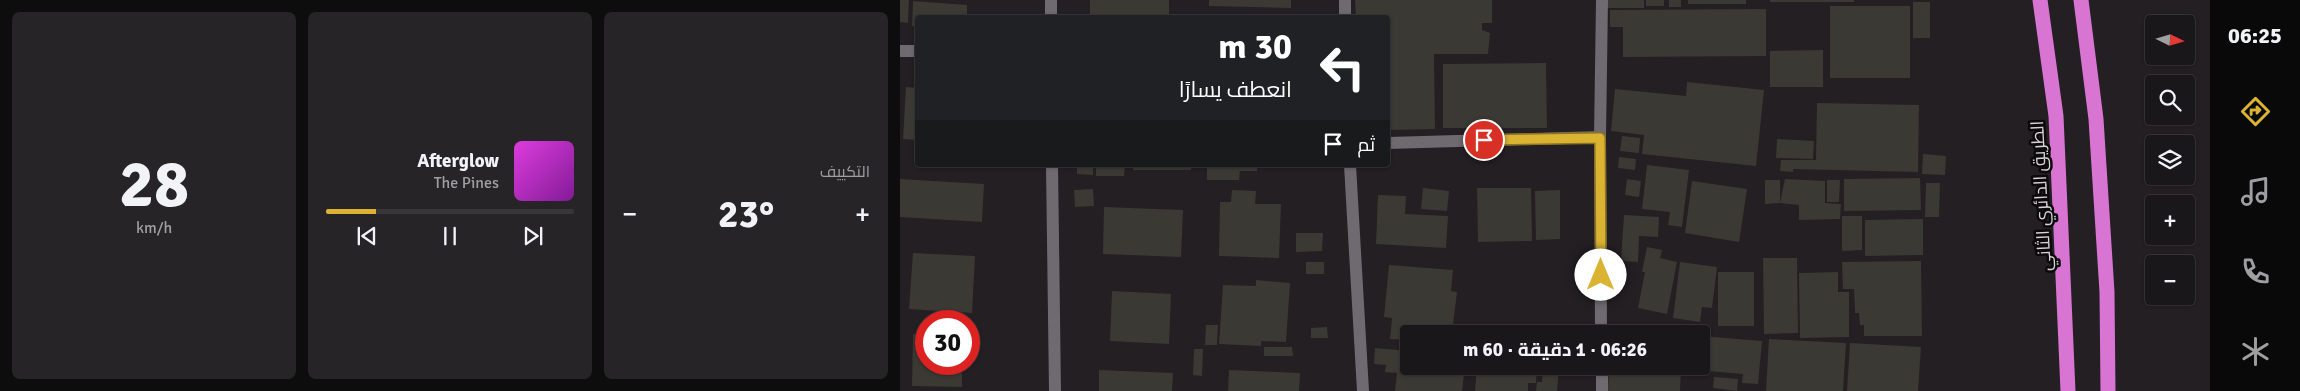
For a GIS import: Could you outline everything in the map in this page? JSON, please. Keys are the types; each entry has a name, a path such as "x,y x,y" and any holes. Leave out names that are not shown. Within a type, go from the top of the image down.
{"highway":[{"name":"الطريق الدائري الثاني","path":"2040,0 2056,116 2068,391"},
{"path":"2082,0 2096,119 2107,292 2108,391"}],"street":[{"path":"1051,0 1051,15"},
{"path":"1344,0 1345,15"},
{"path":"1601,325 1600,138 1602,0"},
{"path":"900,51 915,51"},
{"path":"1390,143 1600,138"},
{"path":"1052,167 1055,391"},
{"path":"1350,167 1363,391"},
{"path":"1602,375 1602,391"}],"building":[{"path":"900,0 909,0 908,23 900,22"},
{"path":"1090,0 1169,0 1169,15 1090,15"},
{"path":"1209,0 1291,0 1291,8 1209,6"},
{"path":"1355,0 1492,0 1492,23 1482,23 1482,30 1490,33 1488,54 1434,54 1435,129 1390,130 1390,15 1356,15"},
{"path":"1607,0 1644,0 1644,8 1607,8"},
{"path":"1646,0 1664,0 1664,6 1646,6"},
{"path":"1669,0 1681,0 1681,7 1669,7"},
{"path":"1688,0 1746,0 1746,4 1688,4"},
{"path":"1770,0 1854,0 1854,2 1770,2"},
{"path":"913,1 967,5 967,15 915,15 915,26 912,26"},
{"path":"1913,2 1930,2 1930,38 1913,38"},
{"path":"1830,6 1910,6 1910,78 1830,78"},
{"path":"1766,9 1766,56 1623,57 1623,27 1610,27 1610,10"},
{"path":"1823,50 1823,87 1770,87 1770,51"},
{"path":"1546,63 1547,128 1443,128 1443,64"},
{"path":"1687,82 1764,90 1756,166 1642,154 1644,135 1611,131 1615,89 1686,96"},
{"path":"906,87 915,88 915,140 903,139"},
{"path":"1817,103 1919,105 1918,172 1793,169 1793,172 1780,171 1781,160 1816,160"},
{"path":"1622,136 1640,138 1639,153 1620,151"},
{"path":"1777,139 1814,141 1813,159 1776,158"},
{"path":"1923,154 1946,156 1945,175 1922,174"},
{"path":"1619,157 1636,159 1635,170 1618,168"},
{"path":"1647,165 1689,170 1682,227 1668,225 1670,212 1642,209"},
{"path":"1077,167 1093,167 1093,175 1077,174"},
{"path":"1096,167 1125,167 1124,176 1096,176"},
{"path":"1133,167 1191,167 1191,170 1133,170"},
{"path":"1207,167 1257,167 1257,171 1240,171 1239,180 1207,180"},
{"path":"1920,178 1921,210 1844,211 1844,179"},
{"path":"900,179 984,184 982,222 900,217"},
{"path":"1627,179 1641,181 1639,197 1625,195"},
{"path":"1785,179 1825,181 1825,203 1841,204 1840,219 1799,220 1799,205 1780,203"},
{"path":"1765,180 1780,180 1780,203 1765,204"},
{"path":"1827,180 1840,180 1839,202 1827,202"},
{"path":"1692,181 1747,189 1739,242 1685,233"},
{"path":"1926,183 1940,183 1939,217 1925,217"},
{"path":"1423,188 1449,191 1447,211 1421,209"},
{"path":"1477,188 1531,188 1532,241 1478,242"},
{"path":"1093,189 1094,206 1075,207 1074,190"},
{"path":"1232,190 1256,191 1255,204 1281,204 1279,258 1219,256 1220,202 1231,202"},
{"path":"1560,190 1560,239 1536,240 1535,191"},
{"path":"1378,195 1406,196 1405,214 1448,216 1446,248 1376,244"},
{"path":"1104,207 1183,210 1181,257 1103,254"},
{"path":"1624,215 1659,217 1658,237 1639,236 1638,262 1621,261"},
{"path":"1842,216 1862,216 1862,250 1842,251"},
{"path":"1923,219 1923,255 1865,256 1865,220"},
{"path":"1296,233 1323,233 1322,251 1296,252"},
{"path":"1647,247 1662,250 1660,258 1677,262 1667,314 1638,308 1645,272 1642,272"},
{"path":"913,253 975,256 972,310 909,309"},
{"path":"1763,258 1797,258 1798,333 1764,334"},
{"path":"1921,261 1922,336 1864,336 1864,325 1860,325 1859,313 1855,313 1854,289 1843,289 1842,262"},
{"path":"1306,262 1324,262 1324,274 1306,274"},
{"path":"1680,262 1717,267 1712,308 1702,307 1700,322 1673,318"},
{"path":"1389,265 1453,270 1451,291 1457,292 1453,325 1400,325 1400,340 1390,339 1392,318 1384,317"},
{"path":"1718,272 1754,272 1754,326 1718,326"},
{"path":"1838,272 1838,292 1849,292 1849,337 1800,338 1799,273"},
{"path":"1256,280 1290,283 1286,342 1261,341 1261,346 1219,344 1223,285 1256,286"},
{"path":"1112,291 1171,294 1169,344 1110,341"},
{"path":"1206,325 1218,325 1217,345 1205,345"},
{"path":"1327,327 1328,338 1311,338 1311,328"},
{"path":"913,334 915,334 915,375 962,375 962,387 912,386"},
{"path":"1710,337 1762,341 1758,384 1742,383 1743,374 1710,371"},
{"path":"1769,339 1846,343 1843,391 1766,391"},
{"path":"1850,343 1921,347 1918,391 1847,391"},
{"path":"1264,347 1292,347 1293,356 1264,356"},
{"path":"1375,348 1400,350 1400,375 1464,375 1462,391 1395,391 1397,373 1385,372 1386,365 1374,364"},
{"path":"1194,349 1203,349 1202,376 1193,375"},
{"path":"1099,370 1173,373 1172,391 1099,391"},
{"path":"1229,370 1300,373 1299,391 1228,391"},
{"path":"1476,375 1536,375 1536,383 1528,383 1528,391 1475,391"},
{"path":"1542,375 1558,375 1557,391 1536,391 1537,382 1542,382"},
{"path":"1609,375 1681,375 1680,391 1608,391"},
{"path":"1714,377 1738,379 1737,391 1713,388"}],"route":[{"path":"1484,140 1600,138 1601,275"}]}
